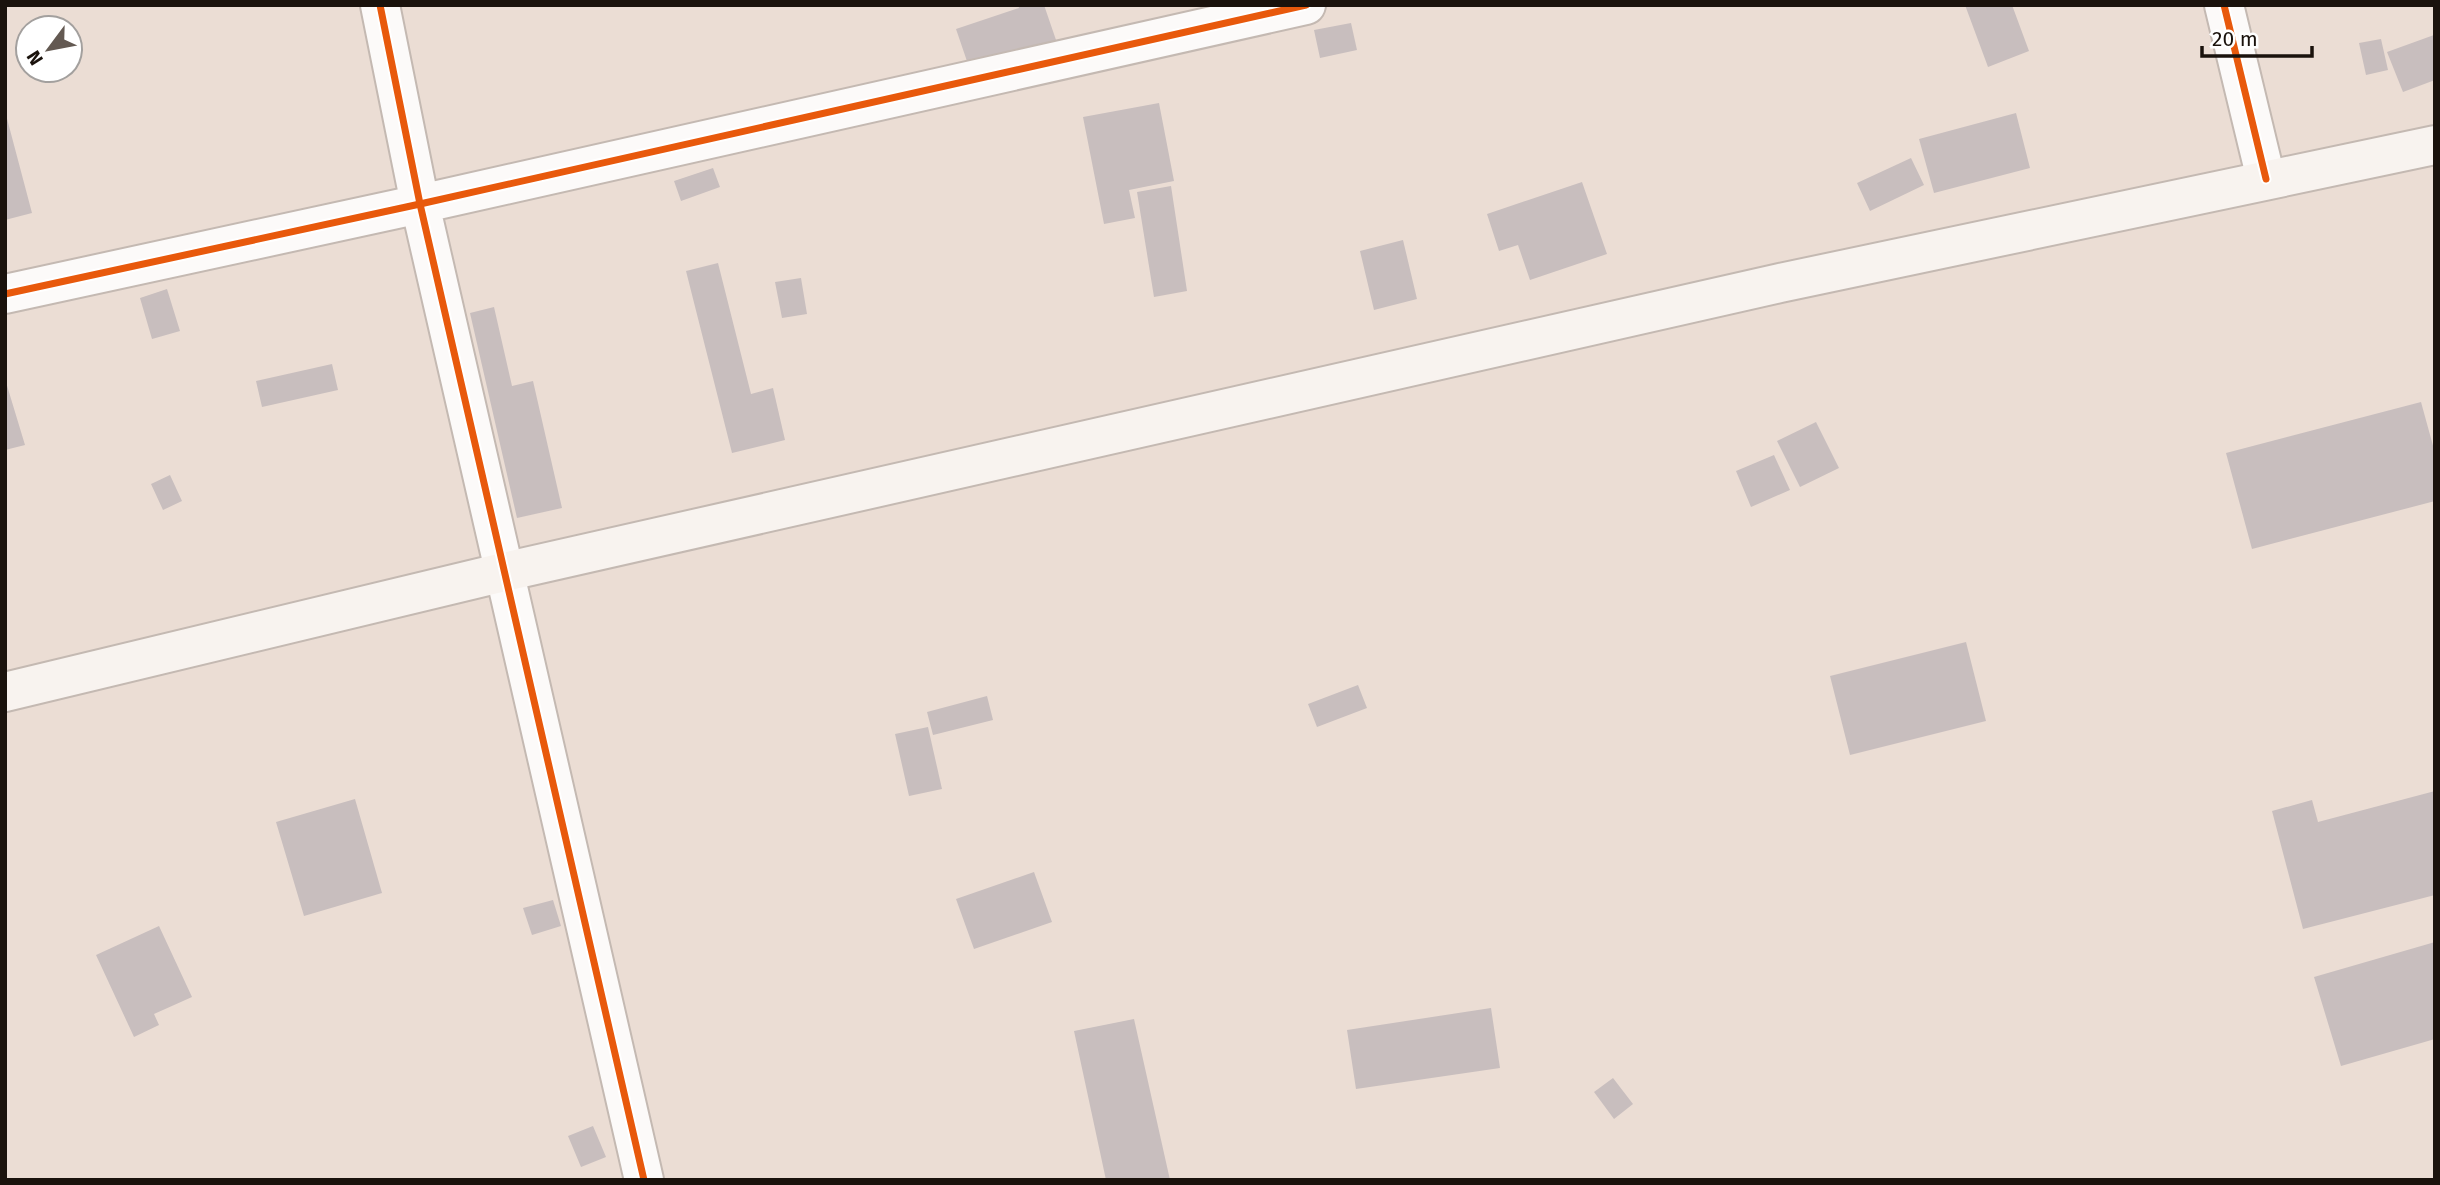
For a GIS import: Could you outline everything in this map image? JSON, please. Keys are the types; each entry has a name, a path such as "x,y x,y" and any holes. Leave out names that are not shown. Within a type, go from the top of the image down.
{"main road":[{"path":"5,692 504,572 1780,283 2435,145"}],"street":[{"path":"380,5 420,204 644,1180"},
{"path":"2224,5 2266,180"},
{"path":"5,294 420,204 1288,7"}],"building":[{"path":"1018,5 1044,5 1056,40 970,70 956,29 1019,8"},
{"path":"1965,5 2012,5 2029,51 1988,67"},
{"path":"1351,23 1357,50 1320,58 1314,30"},
{"path":"2434,35 2435,80 2403,92 2387,52"},
{"path":"2381,39 2388,70 2366,75 2359,43"},
{"path":"1159,103 1174,181 1129,190 1135,218 1104,224 1083,117"},
{"path":"5,111 32,213 5,220"},
{"path":"2016,113 2030,168 1934,193 1919,139"},
{"path":"1911,158 1924,185 1870,211 1857,183"},
{"path":"713,168 720,187 681,201 674,181"},
{"path":"1582,182 1607,254 1530,280 1518,245 1499,251 1487,214"},
{"path":"1171,186 1187,291 1154,297 1137,192"},
{"path":"1403,240 1417,299 1374,310 1360,251"},
{"path":"718,263 751,394 773,388 785,440 732,453 686,271"},
{"path":"801,278 807,314 782,318 775,282"},
{"path":"167,289 180,331 152,339 140,298"},
{"path":"494,307 512,386 533,381 562,508 517,518 470,313"},
{"path":"332,364 338,390 262,407 256,381"},
{"path":"5,379 25,445 5,450"},
{"path":"2421,402 2435,453 2435,501 2252,549 2226,453"},
{"path":"1816,422 1839,468 1800,487 1777,441"},
{"path":"1774,455 1790,490 1751,507 1736,471"},
{"path":"170,475 182,501 163,510 151,484"},
{"path":"1966,642 1986,721 1850,755 1830,676"},
{"path":"1358,685 1367,708 1317,727 1308,704"},
{"path":"987,696 993,720 933,735 927,712"},
{"path":"928,727 942,789 909,796 895,734"},
{"path":"2435,791 2435,895 2303,929 2272,811 2312,800 2318,822"},
{"path":"355,799 382,893 304,916 276,822"},
{"path":"1034,872 1052,922 974,949 956,899"},
{"path":"553,900 561,926 532,935 523,908"},
{"path":"159,926 192,997 154,1014 159,1025 134,1037 96,955"},
{"path":"2435,942 2435,1039 2341,1066 2314,977"},
{"path":"1491,1008 1500,1068 1356,1089 1347,1030"},
{"path":"1134,1019 1170,1180 1106,1180 1074,1031"},
{"path":"1613,1078 1633,1104 1614,1119 1594,1092"},
{"path":"593,1126 606,1157 581,1167 568,1136"}],"cycle path":[{"path":"380,5 420,204 644,1180"},
{"path":"5,294 420,204 1306,5"},
{"path":"2224,5 2266,179"}]}
